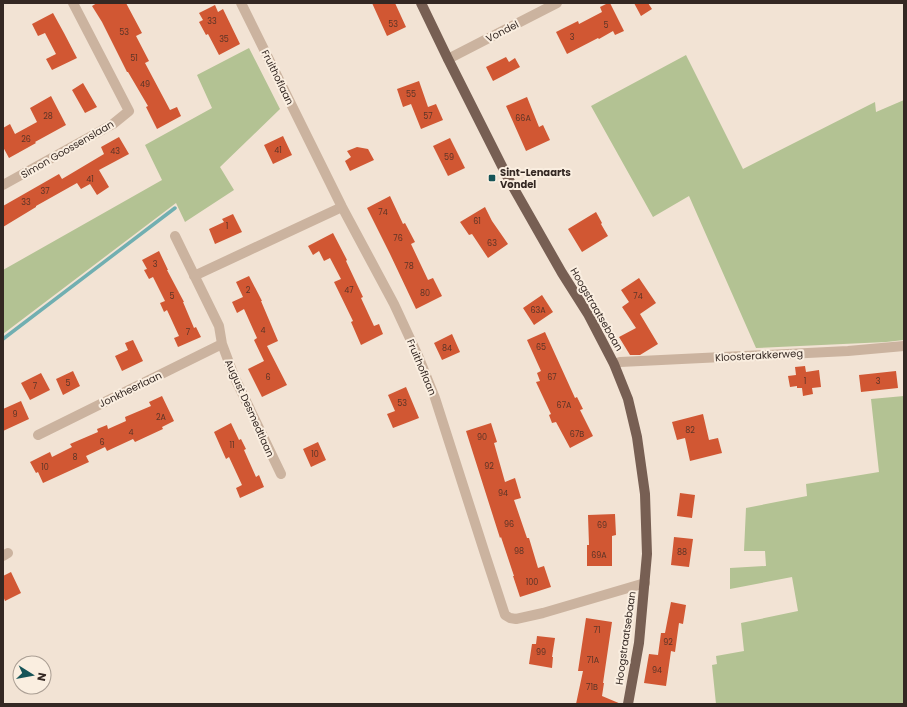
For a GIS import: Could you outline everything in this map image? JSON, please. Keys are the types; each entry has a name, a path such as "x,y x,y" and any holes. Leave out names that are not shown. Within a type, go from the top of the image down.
{"main road":[{"name":"Hoogstraatsebaan","path":"421,3 509,180 562,273 588,314 614,364 628,399 637,437 646,494 647,554 639,643 628,704"}],"street":[{"name":"Simon Goossenslaan","path":"3,185 113,124 129,111 73,3"},
{"name":"Fruithoflaan","path":"241,3 342,207 394,304 425,372 435,398 505,615 516,619 543,613 645,583"},
{"name":"Vondel","path":"448,59 557,3"},
{"path":"194,276 342,207"},
{"name":"August Desmedtlaan","path":"175,236 219,326 222,344 234,376 281,474"},
{"name":"Jonkheerlaan","path":"38,435 222,344"},
{"name":"Kloosterakkerweg","path":"614,364 620,362 848,351 904,346"}],"green space":[{"path":"249,48 280,109 220,167 234,190 185,222 176,203 3,334 3,270 162,180 145,145 212,108 197,75"},
{"path":"686,55 743,169 875,102 876,112 904,100 904,340 756,348 689,196 653,217 591,106"},
{"path":"904,396 904,704 716,704 712,665 717,664 716,656 744,651 741,623 798,611 792,577 730,589 730,568 766,566 765,551 744,551 746,508 807,496 806,484 879,472 871,399"}],"building":[{"path":"97,3 126,3 142,33 136,36 149,61 145,63 170,110 177,107 181,116 157,129 146,107 148,106 127,72 102,22 92,6"},
{"path":"372,3 395,3 406,27 387,36"},
{"path":"610,3 624,31 615,35 613,31 567,54 556,32 578,21 579,24 602,12 600,7"},
{"path":"634,3 648,3 652,9 641,16"},
{"path":"215,5 218,12 223,9 240,44 219,55 208,34 206,35 199,22 203,20 199,13"},
{"path":"53,13 77,58 52,70 46,59 56,54 45,33 38,36 32,24"},
{"path":"506,57 509,62 515,58 520,67 493,81 486,67"},
{"path":"419,81 428,107 436,104 443,120 421,129 411,104 403,107 397,89"},
{"path":"83,83 97,107 85,113 72,90"},
{"path":"51,96 66,125 9,158 3,147 3,128 10,124 15,134 37,122 30,108"},
{"path":"527,97 539,127 543,125 550,140 526,151 506,106"},
{"path":"283,136 292,155 273,164 264,145"},
{"path":"119,137 129,154 99,170 109,187 97,195 90,184 81,189 77,183 3,227 3,206 59,174 62,179 104,154 101,147"},
{"path":"450,138 465,168 448,176 433,146"},
{"path":"357,147 368,149 374,160 350,171 345,161 351,157 347,151"},
{"path":"390,196 403,224 405,223 415,242 411,244 428,280 433,278 442,296 416,309 367,208"},
{"path":"485,207 492,221 508,244 488,258 472,234 469,235 460,222"},
{"path":"596,212 608,236 582,252 568,229"},
{"path":"233,214 242,232 215,244 209,229 224,222 222,219"},
{"path":"333,233 347,260 346,261 363,297 361,298 374,326 379,324 383,334 361,345 351,322 353,321 334,282 341,279 330,258 324,261 319,251 313,255 308,246"},
{"path":"159,251 184,302 194,328 196,327 201,337 178,347 174,338 179,336 167,310 164,312 160,303 165,301 153,277 149,279 144,270 147,269 142,260"},
{"path":"249,276 262,301 278,341 267,346 287,385 262,397 248,369 264,361 254,340 257,338 244,309 237,313 232,302 243,297 236,282"},
{"path":"639,278 656,303 640,314 658,344 640,355 630,355 619,337 636,328 622,307 629,302 621,290"},
{"path":"542,295 553,312 534,325 523,308"},
{"path":"545,332 575,398 577,397 583,409 580,410 593,436 570,448 556,422 552,423 549,415 551,414 536,382 540,381 537,373 541,371 527,340"},
{"path":"452,334 460,352 442,360 434,343"},
{"path":"133,340 143,361 122,371 115,356 128,350 125,343"},
{"path":"805,366 806,372 819,370 821,387 812,388 813,394 803,396 802,388 797,388 797,386 790,387 788,376 796,375 795,367"},
{"path":"73,371 80,386 63,395 56,379"},
{"path":"896,371 898,388 861,392 859,375"},
{"path":"41,373 50,390 30,400 21,383"},
{"path":"406,387 419,418 393,428 387,414 395,411 388,395"},
{"path":"162,396 174,421 162,427 163,429 135,442 133,439 107,451 105,447 86,456 89,462 43,483 38,472 36,473 30,462 50,452 52,457 72,447 70,444 98,432 97,429 107,425 108,429 126,421 125,417 151,406 149,402"},
{"path":"21,401 29,419 3,431 3,409"},
{"path":"703,414 709,440 718,438 722,453 690,461 685,438 677,440 672,422"},
{"path":"231,423 239,440 241,439 246,449 244,450 256,477 259,475 264,487 240,498 236,488 242,485 229,457 226,459 214,432"},
{"path":"491,423 497,442 494,443 505,482 515,478 521,498 514,500 527,538 529,538 538,568 544,566 551,587 520,597 466,431"},
{"path":"318,442 326,460 311,467 303,449"},
{"path":"680,493 695,495 692,518 677,516"},
{"path":"615,514 616,535 612,536 612,566 587,566 587,545 589,545 588,515"},
{"path":"674,537 693,539 689,567 671,565"},
{"path":"11,572 21,593 5,601 3,596 3,576"},
{"path":"671,602 686,605 683,624 679,623 675,652 671,651 666,686 644,683 649,654 658,655 661,633 665,633"},
{"path":"586,618 612,622 602,696 621,704 576,704 583,671 578,671"},
{"path":"537,636 555,638 552,668 529,664 532,644 536,644"}],"waterway":[{"path":"3,339 175,208"}],"place":[{"name":"Sint-Lenaarts Vondel","path":"492,178"}]}
